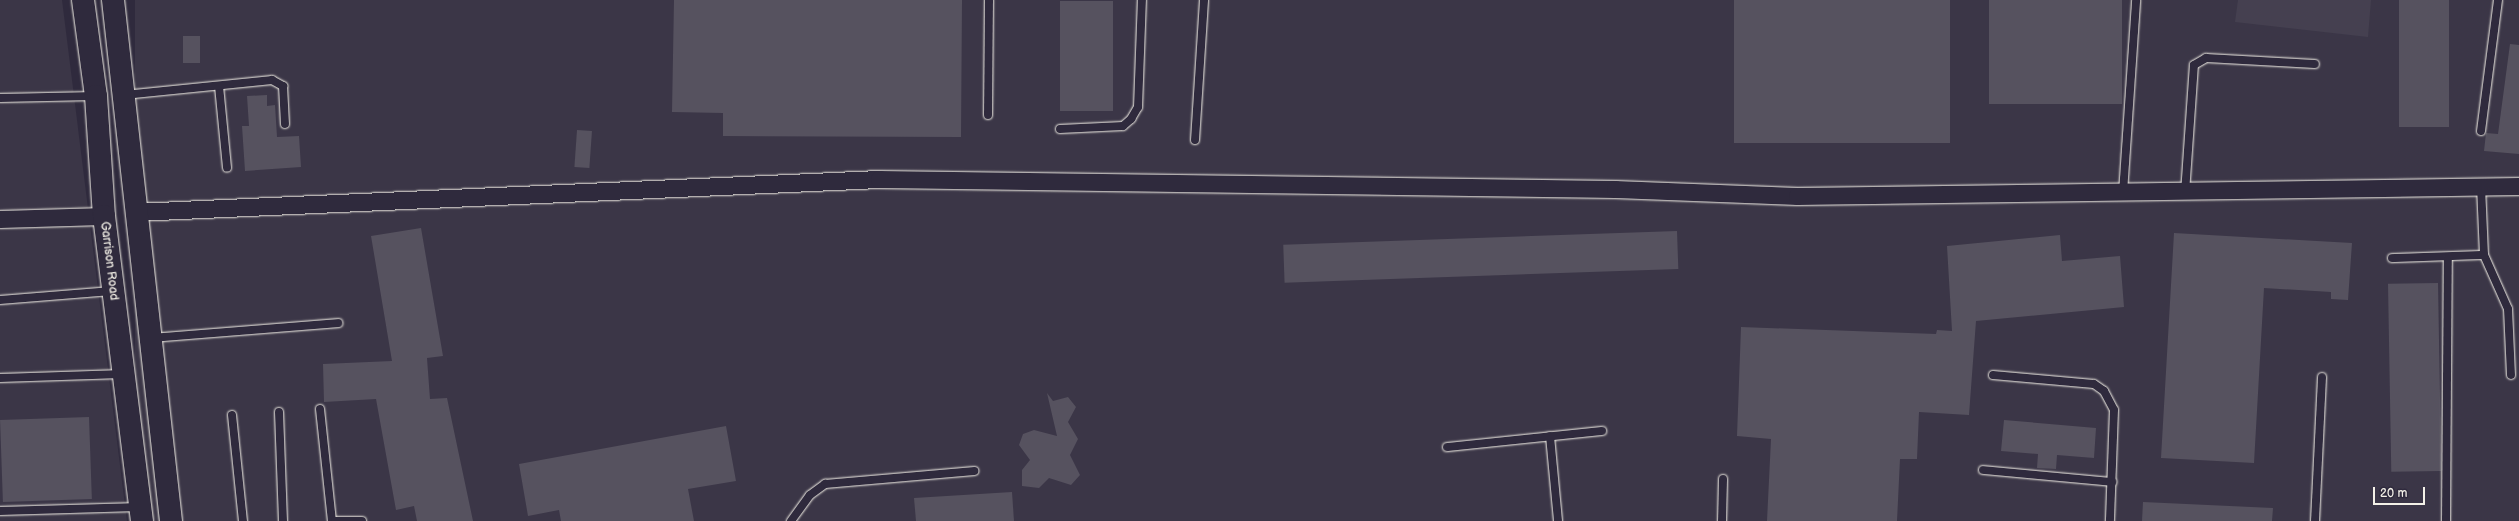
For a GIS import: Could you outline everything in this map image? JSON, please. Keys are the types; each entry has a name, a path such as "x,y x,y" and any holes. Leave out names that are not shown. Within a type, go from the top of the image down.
{"main road":[{"name":"Garrison Road","path":"83,0 96,96 104,216 142,514"},
{"path":"113,0 135,212 171,521"}],"street":[{"path":"135,212 878,179 1599,189 1797,196 2185,193 2519,186"},
{"path":"0,220 104,216"}],"lane":[{"path":"988,115 989,0"},
{"path":"1060,129 1123,126 1131,118 1138,107 1142,0"},
{"path":"1195,140 1204,0"},
{"path":"2122,193 2136,0"},
{"path":"2481,131 2498,0"},
{"path":"2185,193 2194,65 2206,58 2315,64"},
{"path":"123,95 279,82 283,86 285,124"},
{"path":"219,86 227,168"},
{"path":"0,98 96,96"},
{"path":"2481,186 2484,255 2508,309 2510,375"},
{"path":"2392,258 2484,255"},
{"path":"2446,521 2448,257"},
{"path":"0,300 113,291"},
{"path":"150,338 338,323"},
{"path":"0,378 124,374"},
{"path":"1993,375 2094,384 2104,390 2114,410 2110,521"},
{"path":"2315,521 2322,377"},
{"path":"320,409 334,521 362,521"},
{"path":"279,412 283,521"},
{"path":"232,415 243,521"},
{"path":"1447,447 1602,431"},
{"path":"1550,436 1558,521"},
{"path":"791,521 810,495 825,484 974,470"},
{"path":"1984,470 2112,482"},
{"path":"1722,521 1723,479"},
{"path":"0,511 142,514"}],"shaded area":[{"path":"0,0 62,0 127,521 0,521"},
{"path":"135,0 2519,0 2519,521 135,521"},
{"path":"2238,0 2371,0 2368,37 2235,22"}],"building":[{"path":"674,0 962,0 961,137 723,136 723,113 672,112"},
{"path":"1734,0 1950,0 1950,143 1734,143"},
{"path":"1989,0 2122,0 2122,104 1989,104"},
{"path":"2399,0 2449,0 2449,127 2399,127"},
{"path":"1060,1 1113,1 1113,111 1060,111"},
{"path":"183,36 200,36 200,63 183,63"},
{"path":"2510,44 2519,45 2519,154 2484,151 2486,133 2498,134"},
{"path":"267,95 267,106 275,105 277,137 299,136 301,167 245,171 242,126 249,126 247,96"},
{"path":"577,130 592,131 589,168 574,167"},
{"path":"421,228 443,356 427,358 430,399 447,398 473,521 417,521 414,506 396,510 376,399 324,402 323,364 392,361 371,236"},
{"path":"1677,231 1678,269 1285,283 1283,245"},
{"path":"2174,233 2352,243 2348,300 2331,299 2331,292 2264,288 2254,463 2161,458"},
{"path":"2060,235 2062,261 2120,256 2124,307 1976,321 1969,415 1919,412 1917,459 1900,459 1897,521 1767,521 1771,439 1737,436 1741,327 1936,334 1937,330 1952,331 1947,246"},
{"path":"2438,283 2441,471 2391,472 2388,284"},
{"path":"1047,393 1053,401 1068,397 1076,407 1068,422 1078,439 1070,455 1080,475 1071,485 1049,478 1039,488 1022,486 1022,470 1030,460 1019,445 1023,434 1034,430 1057,436"},
{"path":"89,417 92,499 3,502 0,420"},
{"path":"2004,420 2096,428 2094,458 2057,455 2056,469 2037,468 2038,454 2001,451"},
{"path":"726,426 736,481 688,489 694,521 561,521 559,510 528,516 519,464"},
{"path":"1012,492 1014,521 916,521 914,498"},
{"path":"2143,502 2273,508 2272,521 2142,521"}]}
